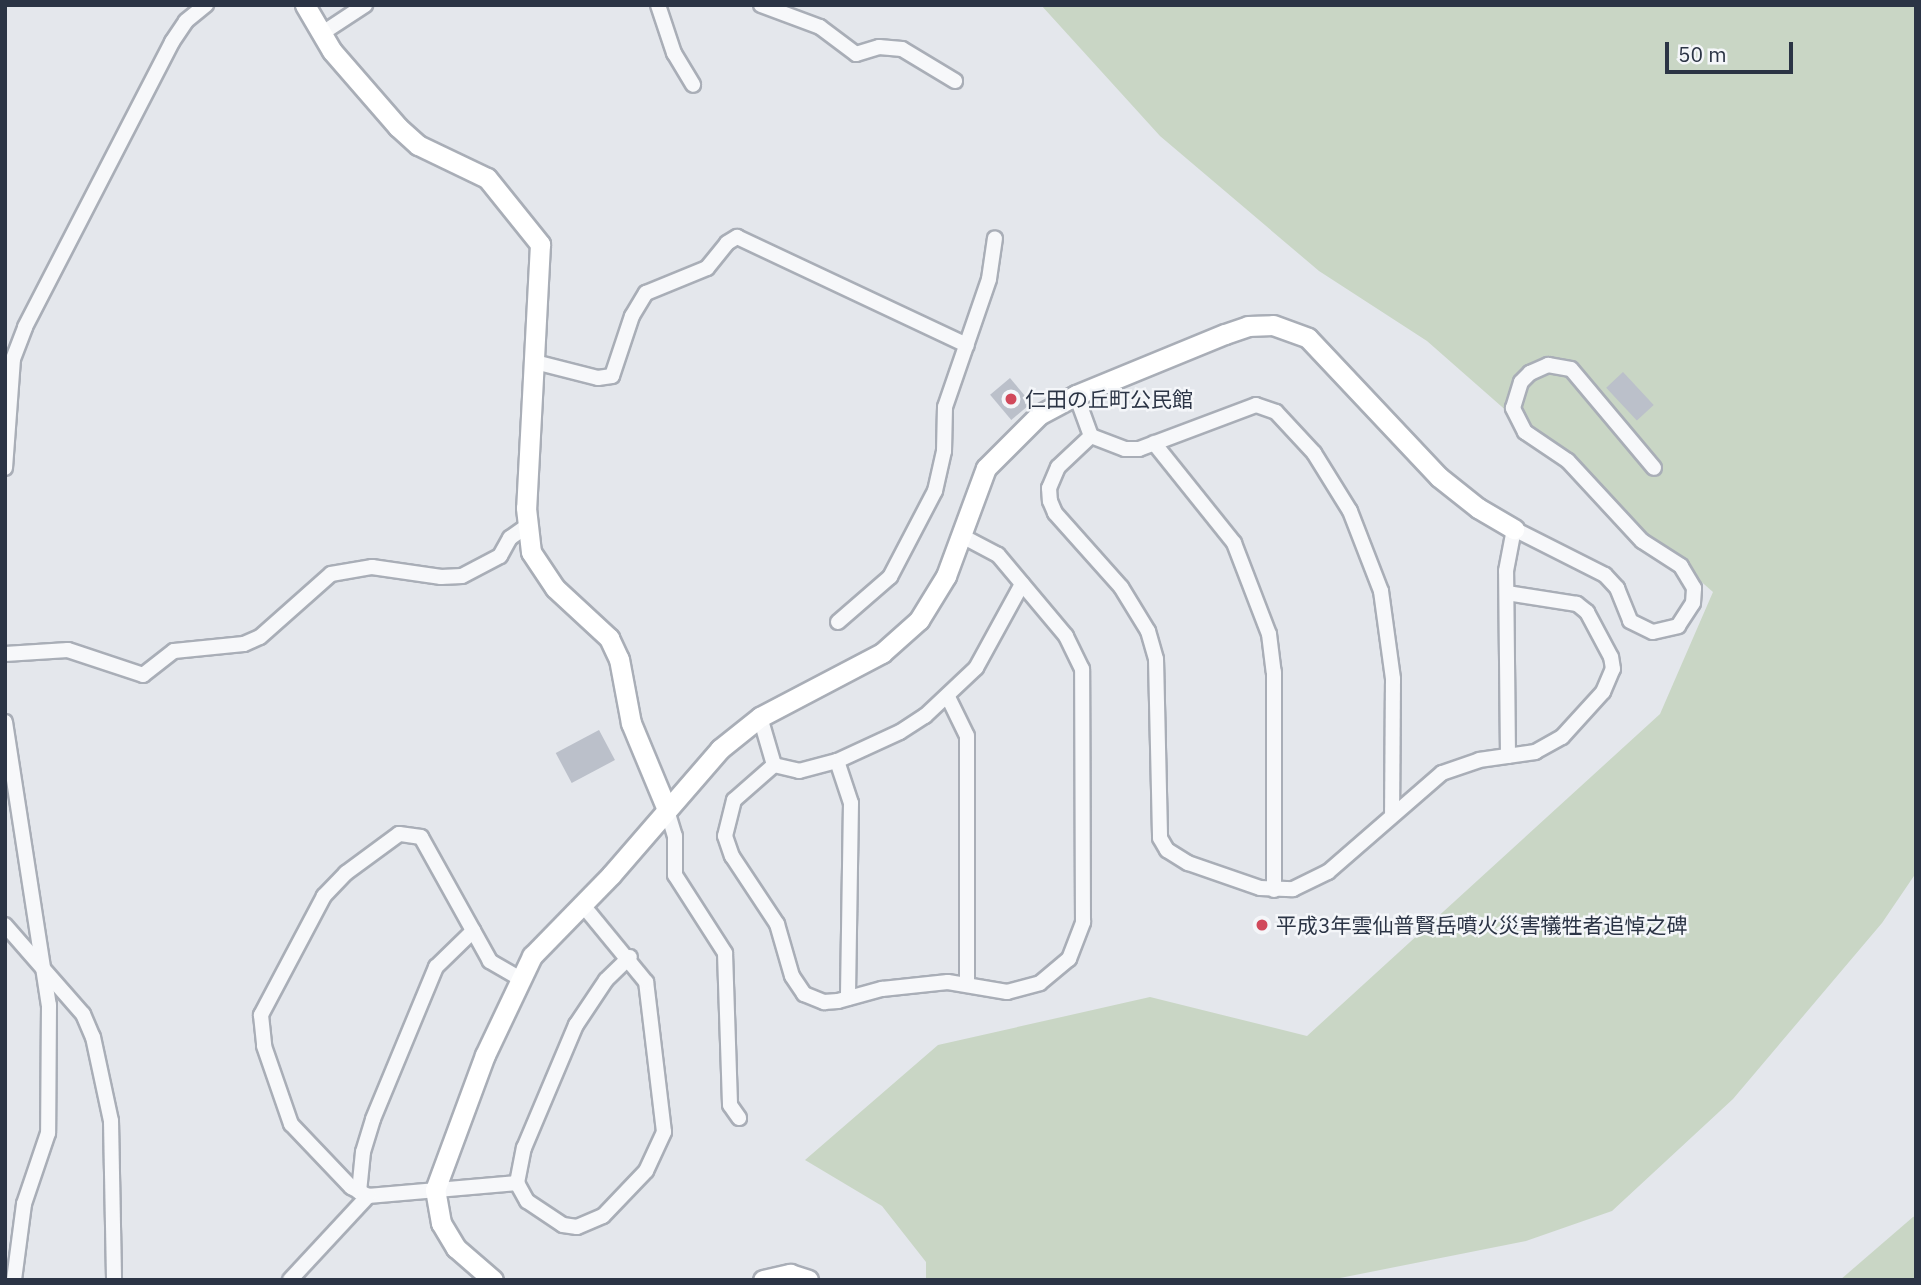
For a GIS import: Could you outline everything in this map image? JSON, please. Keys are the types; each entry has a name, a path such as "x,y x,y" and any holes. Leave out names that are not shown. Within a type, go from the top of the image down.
{"street":[{"path":"5,468 13,359 24,327 192,5"},
{"path":"186,21 206,5"},
{"path":"305,5 321,34 397,127 418,145 487,178 536,234 542,255 526,527 540,570 593,620 614,649 631,723 666,807 675,836 675,875 719,939 727,960 730,1105 739,1118"},
{"path":"321,34 365,5"},
{"path":"761,5 820,27 856,54 879,47 902,49 955,81"},
{"path":"662,7 674,53 693,85"},
{"path":"535,362 598,378 612,376 638,301 653,289 707,268 727,243 737,237 967,345"},
{"path":"838,622 890,577 935,491 944,451 945,407 989,279 995,238"},
{"path":"493,1280 456,1248 441,1223 435,1190 445,1154 519,978 548,936 582,904 720,749 760,717 851,672 901,637 933,600 962,536 975,492 1001,449 1039,415 1076,395 1248,326 1286,328 1317,347 1439,477 1478,508 1605,575 1617,588 1629,621 1653,632 1678,626 1693,603 1690,576 1616,516 1568,461 1525,432 1513,408 1521,382 1548,365 1571,369 1654,468"},
{"path":"1076,395 1091,436 1125,449 1154,443 1246,405 1267,407 1285,419 1334,482 1369,554 1389,630 1391,814"},
{"path":"1091,436 1058,467 1049,488 1050,501 1055,513 1121,587 1148,631 1156,659 1160,838 1177,858 1274,890 1293,890 1320,877 1442,773 1535,752 1562,737 1603,692 1613,668 1611,657 1587,612 1577,604 1507,593"},
{"path":"1154,443 1234,544 1269,634 1274,672 1274,890"},
{"path":"5,654 68,650 143,675 174,651 244,644 260,637 331,574 372,567 441,577 462,576 500,556 510,538 526,527"},
{"path":"1508,756 1507,593 1514,529"},
{"path":"774,765 734,800 725,824 727,847 777,924 796,985 804,994 824,1002 914,984 967,984 1007,992 1040,983 1069,959 1083,922 1084,680 1074,648 1022,584 990,548 962,536"},
{"path":"774,765 799,771 837,761 900,732 948,697 991,649 1022,584"},
{"path":"948,697 967,736 967,984"},
{"path":"760,717 774,765"},
{"path":"5,722 46,972 48,1133 23,1204 14,1280"},
{"path":"837,761 851,803 848,998"},
{"path":"517,1183 364,1194 291,1124 260,1031 266,1001 324,896 346,873 399,834 421,837 490,961 519,978"},
{"path":"517,1183 541,1212 577,1227 603,1216 654,1160 664,1132 649,995 640,970 582,904"},
{"path":"5,925 83,1014 93,1037 111,1121 114,1280"},
{"path":"293,1279 364,1194 363,1152 373,1119 436,967 473,930"},
{"path":"517,1183 524,1148 576,1025 600,988 630,957"},
{"path":"763,1280 777,1274 808,1280"}],"green space":[{"path":"1041,5 1916,5 1916,873 1882,923 1733,1099 1612,1211 1526,1241 1330,1280 926,1280 926,1262 882,1206 805,1160 938,1045 1150,997 1307,1036 1660,714 1713,592 1427,341 1319,271 1160,136"},
{"path":"1916,1216 1916,1280 1840,1280 1913,1217"}],"building":[{"path":"1623,372 1654,405 1637,421 1606,388"},
{"name":"仁田の丘町公民館","path":"1010,378 1031,403 1011,420 990,395"},
{"path":"599,730 615,760 572,783 556,753"}],"place":[{"name":"仁田の丘町公民館","path":"1011,399"},
{"name":"平成3年雲仙普賢岳噴火災害犠牲者追悼之碑","path":"1262,925"}]}
